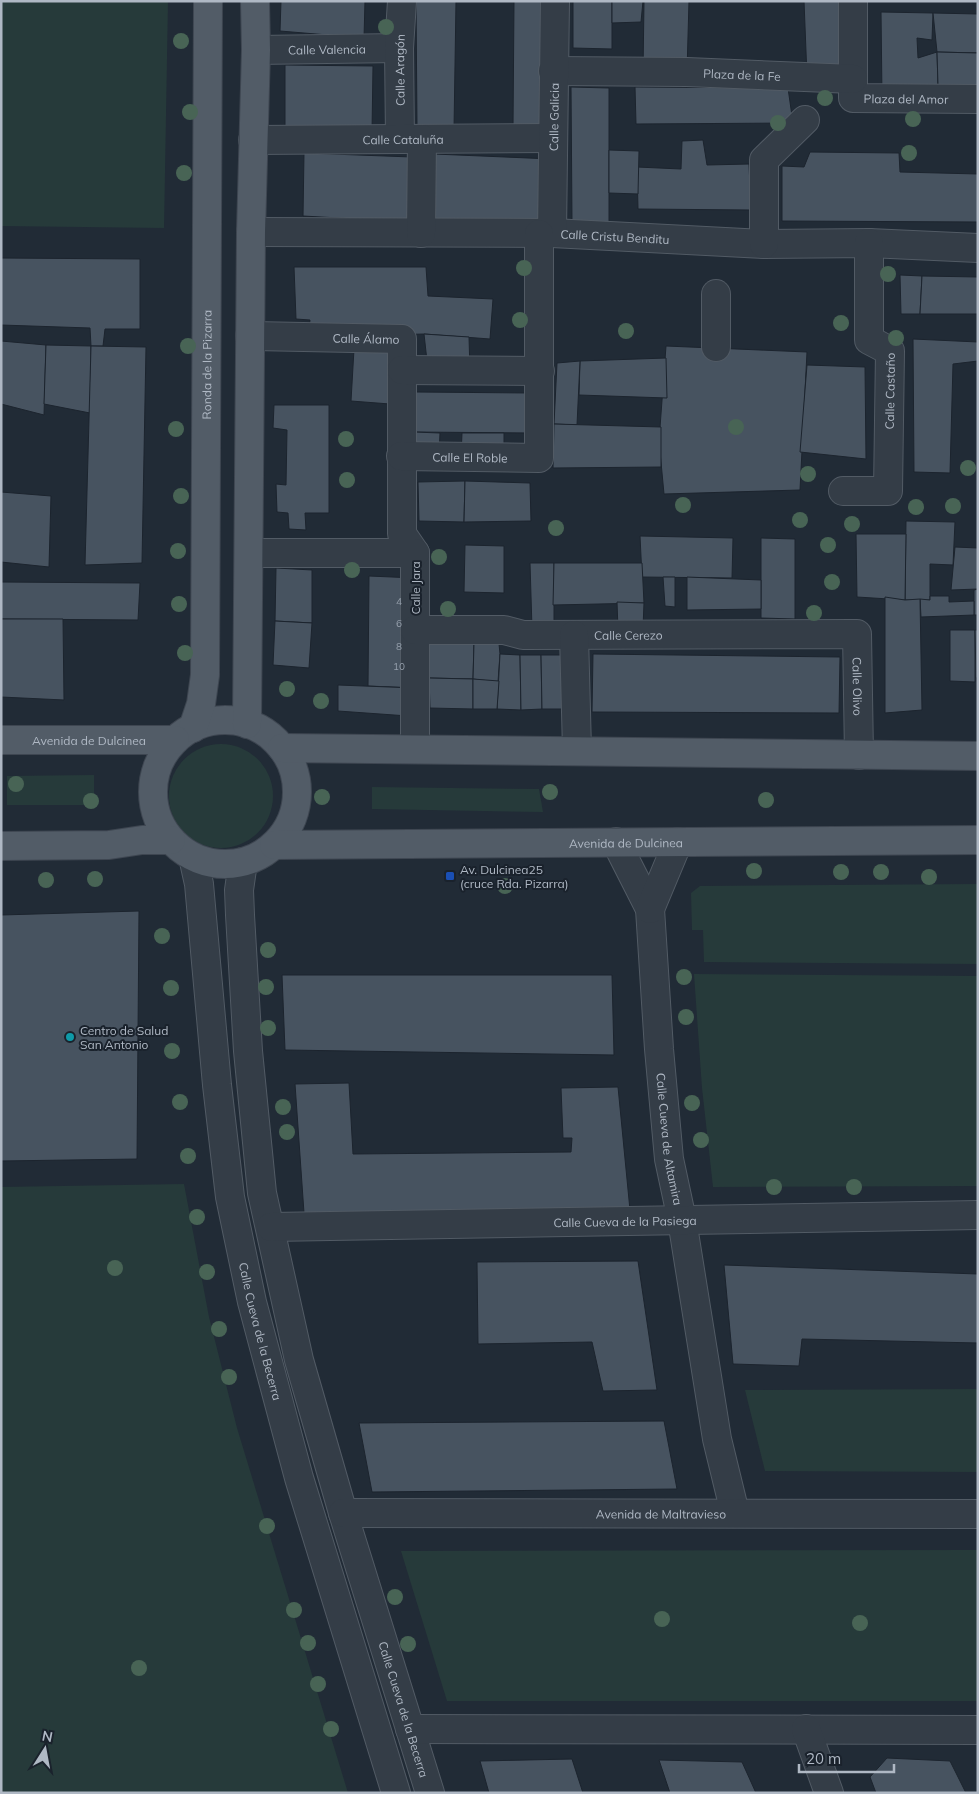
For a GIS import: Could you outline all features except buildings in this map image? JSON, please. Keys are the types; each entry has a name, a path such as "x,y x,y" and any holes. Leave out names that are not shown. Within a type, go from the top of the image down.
{"main road":[{"name":"Ronda de la Pizarra","path":"184,734 201,704 205,675 208,1"},
{"path":"247,724 251,232 256,50 255,1"},
{"path":"237,721 247,724 262,730 273,738 289,760 297,784 294,814 284,834 274,845 260,855 243,862 224,865 206,862 193,857 171,840 161,826 154,804 153,784 161,759 184,734 204,723 237,721"},
{"name":"Avenida de Dulcinea","path":"1,740 184,734"},
{"path":"282,748 978,756"},
{"path":"1,846 109,845 142,840 171,840"},
{"name":"Avenida de Dulcinea","path":"274,845 978,840"}],"street":[{"name":"Calle Aragón","path":"402,1 399,48 421,233"},
{"name":"Calle Galicia","path":"539,458 540,371 552,138 555,1"},
{"path":"852,1 853,78"},
{"name":"Calle Valencia","path":"256,50 399,48"},
{"name":"Plaza de la Fe","path":"554,71 687,72 853,78"},
{"name":"Plaza del Amor","path":"853,78 853,98 978,99"},
{"path":"764,244 764,160 805,120"},
{"name":"Calle Cataluña","path":"253,140 552,138"},
{"name":"Calle Cristu Benditu","path":"251,232 546,233 764,244 869,243 978,248"},
{"name":"Calle Castaño","path":"843,491 888,491 890,351 868,340 869,243"},
{"path":"716,294 716,347"},
{"name":"Calle Álamo","path":"250,336 402,339 402,370"},
{"path":"402,370 540,371"},
{"name":"Calle Jara","path":"402,370 402,534 415,554 415,749"},
{"name":"Calle El Roble","path":"401,456 539,458"},
{"path":"249,553 415,554"},
{"name":"Calle Cerezo","path":"415,630 504,630 522,635 841,634"},
{"name":"Calle Olivo","path":"841,634 857,634 858,755"},
{"path":"574,635 577,750"},
{"path":"616,842 650,909"},
{"path":"650,909 678,842"},
{"name":"Calle Cueva de la Becerra","path":"193,857 199,884 216,1076 230,1196 252,1302 299,1478 396,1793"},
{"name":"Calle Cueva de la Becerra","path":"243,862 239,890 248,1051 262,1193 299,1360 343,1513 430,1793"},
{"name":"Calle Cueva de Altamira","path":"650,909 659,1049 669,1159 682,1220 717,1439 735,1513"},
{"name":"Calle Cueva de la Pasiega","path":"271,1227 978,1214"},
{"name":"Avenida de Maltravieso","path":"343,1513 978,1514"},
{"path":"410,1729 978,1730"},
{"path":"806,1730 829,1793"}],"green space":[{"path":"1,1 168,1 164,228 1,226"},
{"path":"221,744 241,748 258,759 269,776 273,796 269,816 258,833 241,844 221,848 201,844 184,833 173,816 169,796 173,776 184,759 201,748"},
{"path":"94,775 94,805 7,805 7,776"},
{"path":"372,787 539,789 543,812 372,809"},
{"path":"978,884 978,964 704,962 703,930 692,930 691,893 700,886"},
{"path":"694,974 978,976 978,1186 713,1187 702,1088"},
{"path":"184,1184 209,1317 237,1428 348,1793 1,1793 1,1187"},
{"path":"978,1389 978,1472 765,1471 745,1390"},
{"path":"978,1550 978,1701 447,1701 401,1551"}],"place":[{"name":"Av. Dulcinea25 (cruce Rda. Pizarra)","path":"450,876"},
{"name":"Centro de Salud San Antonio","path":"70,1037"}]}
